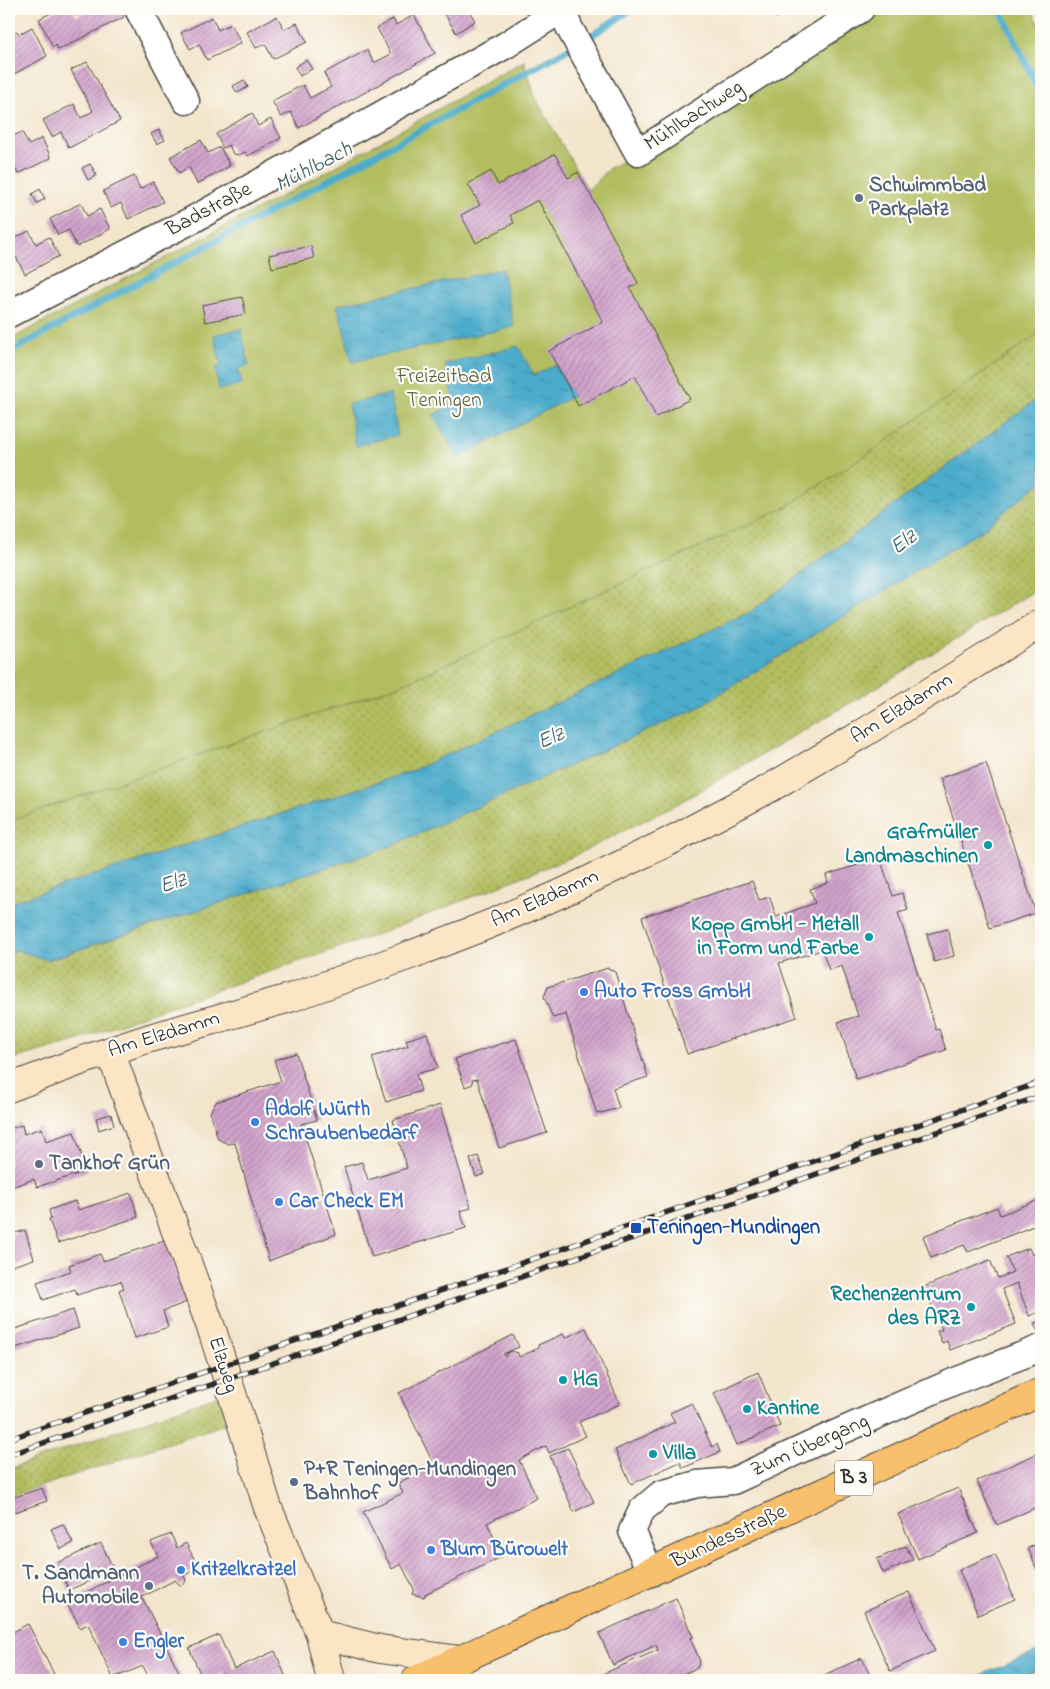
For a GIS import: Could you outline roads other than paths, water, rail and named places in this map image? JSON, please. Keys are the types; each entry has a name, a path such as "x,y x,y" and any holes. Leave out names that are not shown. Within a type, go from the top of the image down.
{"main road":[{"name":"Bundesstraße","path":"416,1680 1041,1392"}],"street":[{"path":"138,9 186,101"},
{"name":"Mühlbachweg","path":"565,16 638,152 860,9"},
{"name":"Badstraße","path":"9,314 194,219 506,45 565,16"},
{"name":"Am Elzdamm","path":"9,1088 110,1051 245,1009 293,997 413,954 562,893 668,842 770,788 862,734 1041,622"},
{"name":"Elzweg","path":"110,1051 213,1333 268,1508 320,1634 331,1680"},
{"name":"Zum Übergang","path":"651,1573 632,1531 642,1510 662,1494 698,1484 733,1481 944,1386 1041,1348"},
{"path":"320,1634 380,1649 460,1660"}],"water":[{"path":"502,269 514,327 352,362 337,305"},
{"path":"241,329 249,366 238,368 242,384 219,390 215,368 221,366 214,335"},
{"path":"518,346 534,375 556,365 573,396 458,458 433,415 454,403 445,364"},
{"path":"390,394 398,435 356,446 348,404"},
{"name":"Elz","path":"1041,396 1041,482 982,530 697,708 391,846 47,960 17,950 9,953 9,903 412,771 750,612"},
{"path":"1041,1650 1041,1668 1012,1680 969,1680"}],"waterway":[{"name":"Mühlbach","path":"583,41 632,9"},
{"path":"1000,9 1041,95"},
{"name":"Mühlbach","path":"9,352 574,46"}],"railway":[{"path":"9,1439 1041,1082"},
{"path":"9,1455 1041,1096"}],"place":[{"name":"Schwimmbad Parkplatz","path":"859,198"},
{"name":"Grafmüller Landmaschinen","path":"988,845"},
{"name":"Kopp GmbH - Metall in Form und Farbe","path":"869,937"},
{"name":"Auto Fross GmbH","path":"584,992"},
{"name":"Adolf Würth Schraubenbedarf","path":"255,1122"},
{"name":"Tankhof Grün","path":"39,1164"},
{"name":"Car Check EM","path":"279,1202"},
{"name":"Teningen-Mundingen","path":"636,1228"},
{"name":"Rechenzentrum des ARZ","path":"971,1307"},
{"name":"HG","path":"563,1380"},
{"name":"Kantine","path":"747,1409"},
{"name":"Villa","path":"653,1454"},
{"name":"P+R Teningen-Mundingen Bahnhof","path":"294,1482"},
{"name":"Blum Bürowelt","path":"431,1550"},
{"name":"Kritzelkratzel","path":"181,1570"},
{"name":"T. Sandmann Automobile","path":"149,1586"},
{"name":"Engler","path":"123,1642"}],"park label":[{"name":"Freizeitbad Teningen","path":"444,389"}]}
